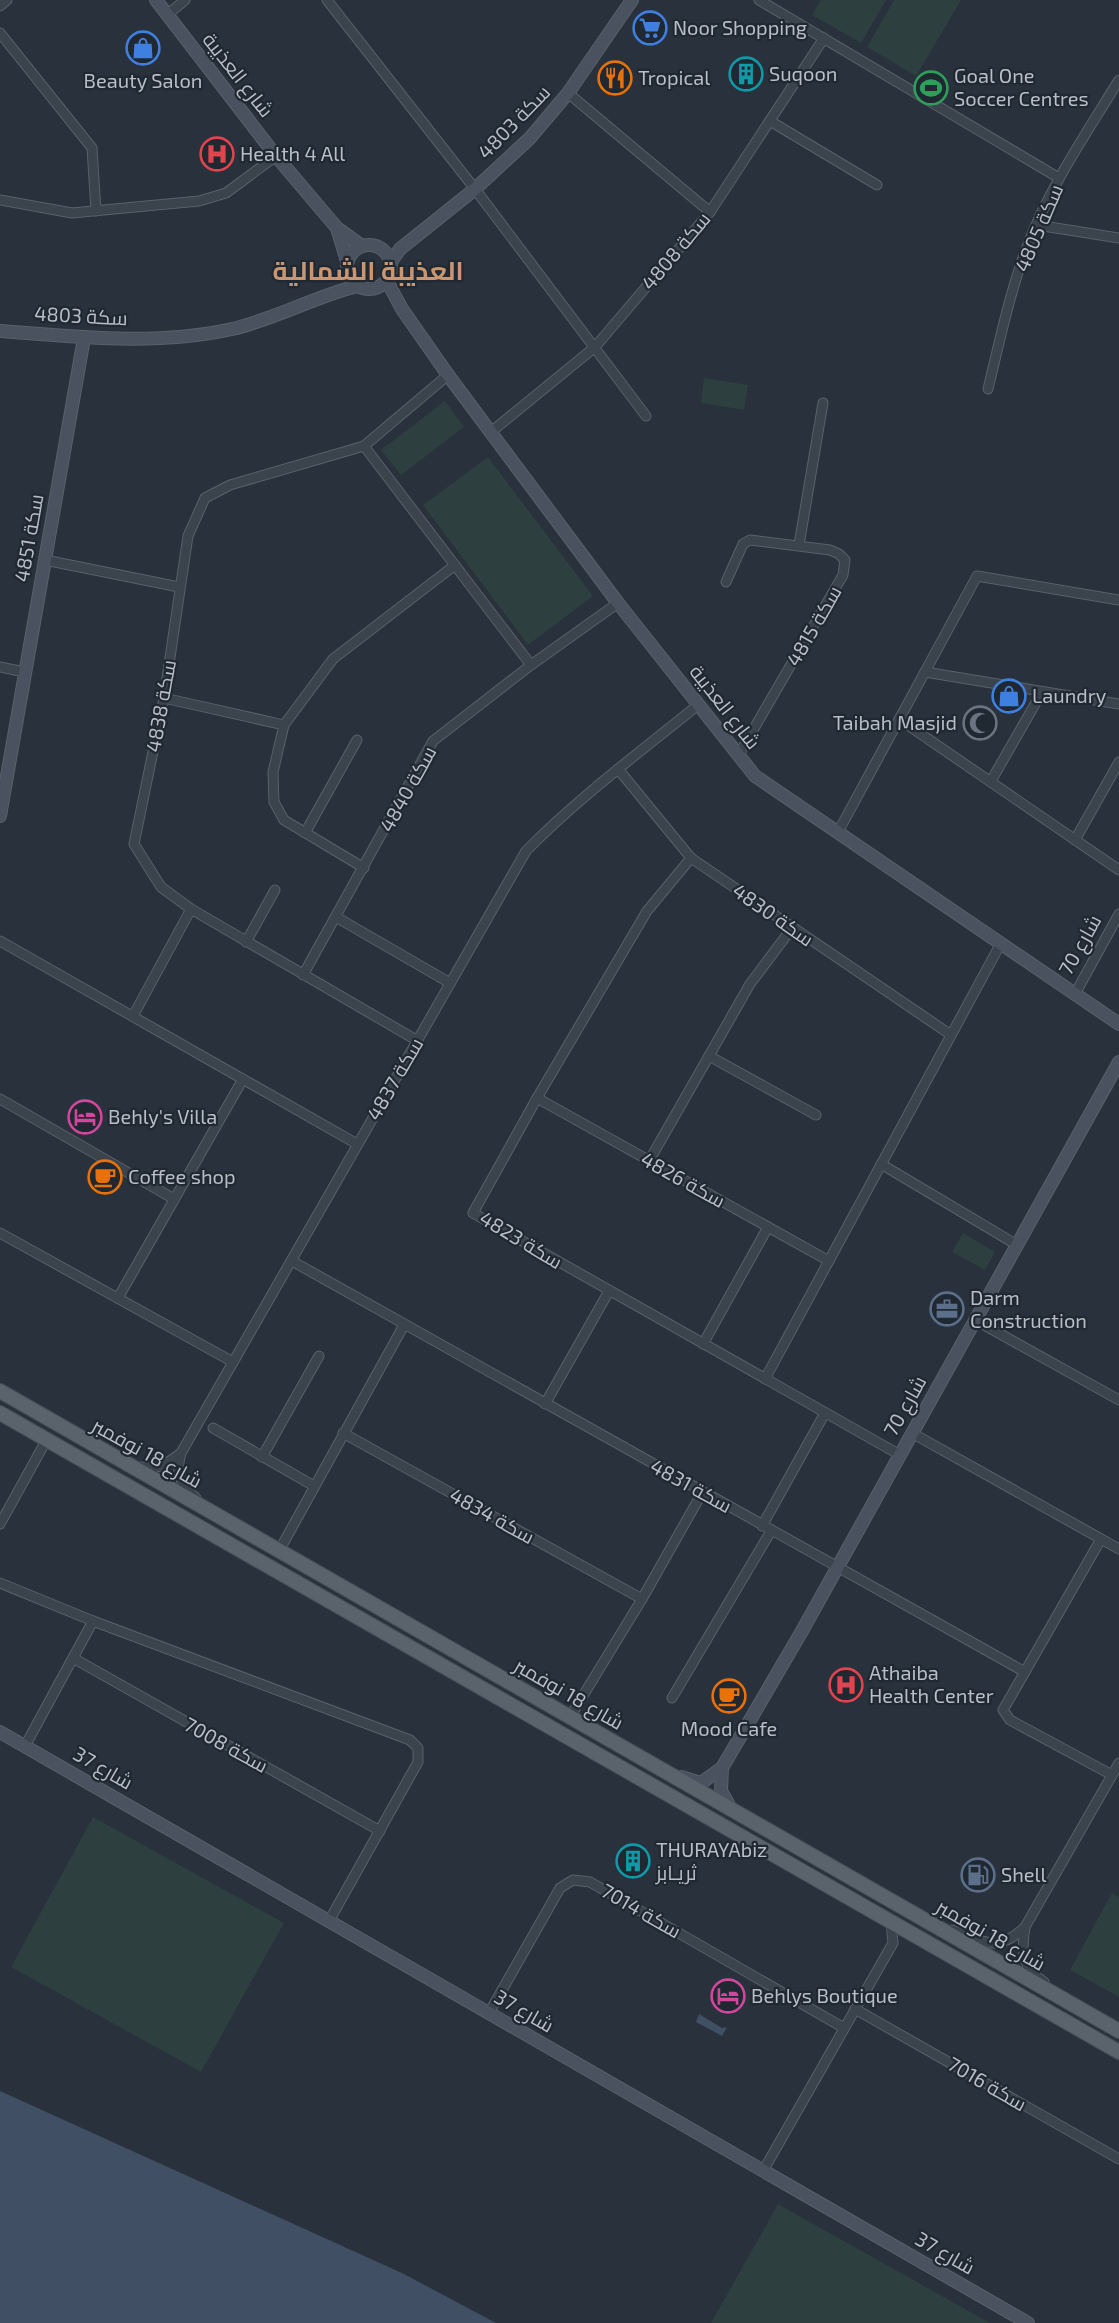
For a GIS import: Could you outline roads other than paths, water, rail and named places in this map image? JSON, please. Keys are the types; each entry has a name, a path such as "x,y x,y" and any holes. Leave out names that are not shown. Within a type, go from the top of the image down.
{"main road":[{"name":"شارع 18 نوفمبر","path":"0,1391 1119,2031"},
{"name":"شارع 18 نوفمبر","path":"0,1413 1119,2052"}],"street":[{"path":"0,6 7,0"},
{"name":"شارع العذيبة","path":"156,0 276,156 337,228 362,246"},
{"path":"167,15 185,0"},
{"path":"327,0 475,189 646,416"},
{"name":"سكة 4803","path":"387,257 475,189 530,138 568,93 632,0"},
{"path":"759,0 1059,177"},
{"path":"0,33 92,148 96,211"},
{"name":"سكة 4808","path":"491,432 595,347 710,212 824,38"},
{"name":"سكة 4805","path":"988,389 998,345 1025,252 1059,177 1119,80"},
{"path":"568,93 710,212"},
{"path":"770,121 878,185"},
{"path":"0,200 72,213 199,201 226,193 276,156"},
{"path":"1037,225 1119,238"},
{"name":"شارع العذيبة","path":"337,228 347,261"},
{"path":"362,246 374,246 387,257 391,269 387,281 372,290 357,286 347,274 347,261 353,252 362,246"},
{"name":"سكة 4803","path":"333,292 347,274"},
{"name":"شارع العذيبة","path":"387,281 402,309 448,375 618,603 755,776 1119,1024"},
{"name":"سكة 4803","path":"0,330 84,338 171,338 231,329 267,319 333,292 357,286"},
{"name":"شارع العذيبة","path":"372,290 402,309"},
{"name":"سكة 4851","path":"0,816 84,338"},
{"name":"سكة 4838","path":"418,1041 191,909 160,887 134,844 164,698 188,536 205,498 230,485 364,446 448,375"},
{"path":"799,545 823,403"},
{"path":"364,446 531,666"},
{"name":"سكة 4815","path":"726,582 742,544 750,540 830,550 845,560 843,575 738,756"},
{"path":"45,560 179,587"},
{"path":"364,868 284,820 274,802 273,772 284,725 333,659 455,565"},
{"path":"837,832 977,576 1119,600"},
{"name":"سكة 4840","path":"303,975 434,741 531,666 618,603"},
{"path":"0,667 24,672"},
{"path":"925,672 1119,704"},
{"path":"991,781 1042,693"},
{"path":"164,698 284,725"},
{"name":"سكة 4837","path":"129,1466 154,1470 181,1453 526,851 544,832 618,769 698,705"},
{"path":"899,719 1119,870"},
{"path":"305,833 357,740"},
{"path":"1075,840 1119,762"},
{"name":"سكة 4830","path":"618,769 691,858 951,1035"},
{"name":"سكة 4823","path":"691,858 647,911 537,1098 473,1213 900,1455"},
{"path":"246,942 276,890"},
{"path":"133,1016 191,909"},
{"name":"شارع 70","path":"1075,994 1119,914"},
{"path":"336,917 450,983"},
{"path":"649,1161 750,984 792,928"},
{"path":"0,941 357,1144"},
{"path":"765,1379 1001,943"},
{"path":"709,1056 816,1114"},
{"name":"شارع 70","path":"722,1768 837,1568 1119,1062"},
{"path":"118,1298 243,1079"},
{"name":"سكة 4826","path":"537,1098 829,1261"},
{"path":"1,1102 174,1198"},
{"path":"881,1164 1017,1245"},
{"path":"704,1344 768,1227"},
{"path":"0,1233 233,1362"},
{"name":"سكة 4831","path":"292,1261 702,1493 1025,1672"},
{"path":"545,1404 609,1290"},
{"path":"975,1320 1119,1400"},
{"path":"279,1551 404,1324"},
{"path":"262,1457 319,1356"},
{"path":"672,1698 767,1529 825,1413"},
{"path":"213,1428 314,1486"},
{"name":"سكة 4834","path":"343,1433 642,1599"},
{"path":"912,1433 1119,1550"},
{"path":"0,1522 47,1439"},
{"path":"181,1453 178,1464 179,1478 189,1492 209,1510"},
{"path":"570,1717 642,1599 702,1493"},
{"path":"1101,1539 1003,1710 1006,1716 1112,1775"},
{"path":"0,1583 93,1621 410,1740 418,1748 418,1761 329,1921"},
{"path":"25,1746 93,1621"},
{"name":"سكة 7008","path":"73,1659 380,1831"},
{"name":"شارع 37","path":"0,1732 1028,2323"},
{"path":"927,1920 992,1945 1012,1939 1024,1928 1119,1763"},
{"path":"669,1773 700,1783 722,1768"},
{"path":"722,1768 721,1791 730,1807"},
{"name":"سكة 7014","path":"489,2013 560,1888 573,1880 590,1882 844,2028"},
{"path":"763,2171 893,1943 891,1922"},
{"path":"1024,1928 1022,1944 1024,1962 1038,1978 1092,2015"},
{"path":"893,1943 914,1934"},
{"name":"سكة 7016","path":"855,2009 1119,2159"}],"water":[{"path":"699,2014 722,2028 727,2027 722,2036 696,2022"},
{"path":"0,2091 404,2274 496,2323 0,2323"}],"place":[{"name":"Noor Shopping","path":"650,28"},
{"name":"Beauty Salon","path":"143,48"},
{"name":"Suqoon","path":"746,74"},
{"name":"Tropical","path":"615,78"},
{"name":"Goal One Soccer Centres","path":"931,88"},
{"name":"Health 4 All","path":"217,154"},
{"name":"Laundry","path":"1009,696"},
{"name":"Taibah Masjid","path":"980,723"},
{"name":"Behly's Villa","path":"85,1117"},
{"name":"Coffee shop","path":"105,1177"},
{"name":"Darm Construction","path":"947,1309"},
{"name":"Athaiba Health Center","path":"846,1685"},
{"name":"Mood Cafe","path":"729,1696"},
{"name":"THURAYAbiz ثريـابز","path":"633,1861"},
{"name":"Shell","path":"978,1875"},
{"name":"Behlys Boutique","path":"728,1996"}],"district":[{"name":"العذيبة الشمالية","path":"368,271"}]}
